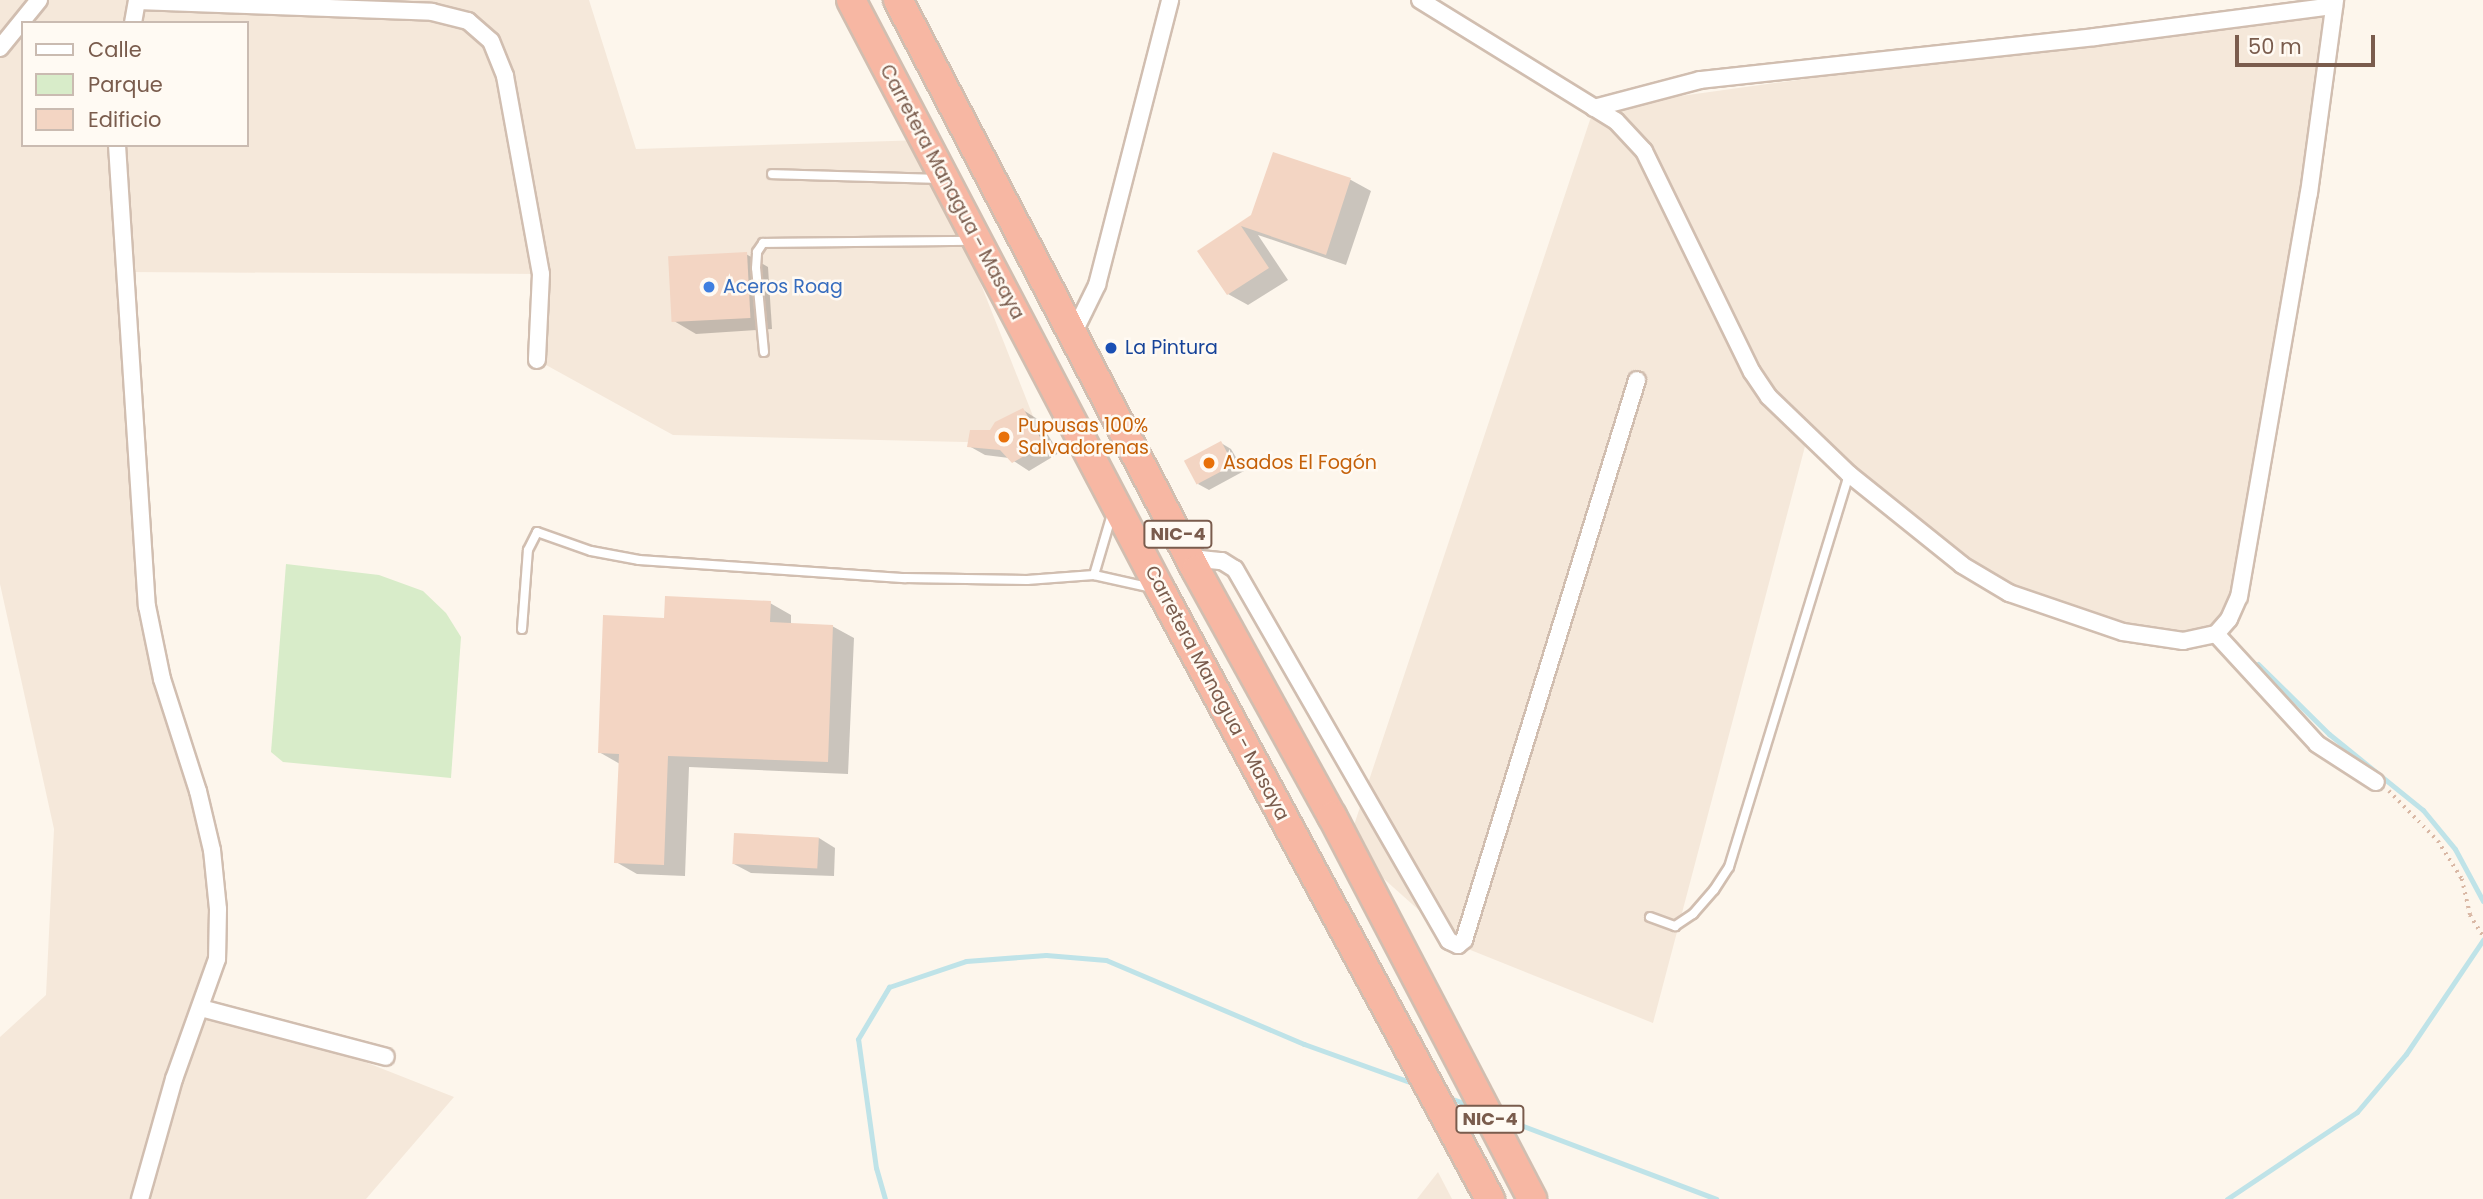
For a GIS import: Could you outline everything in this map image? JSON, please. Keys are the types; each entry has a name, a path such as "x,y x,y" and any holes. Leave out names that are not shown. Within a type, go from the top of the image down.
{"highway":[{"name":"Carretera Managua - Masaya","path":"851,0 1160,589 1490,1199"},
{"name":"Carretera Managua - Masaya","path":"898,0 1191,558 1332,816 1532,1199"},
{"path":"1073,334 1071,380 1107,444 1115,472 1116,501"},
{"path":"1160,589 1178,586 1194,593 1221,634 1253,673"}],"street":[{"path":"22,21 39,0"},
{"path":"1073,334 1097,285 1170,0"},
{"path":"1420,0 1594,108 1616,121 1644,151 1752,372 1769,397 1849,474 1962,565 2009,593 2123,632 2183,641 2216,634 2229,618 2239,597 2309,193 2334,3 2095,37 1700,80 1594,108"},
{"path":"133,21 137,1 432,12 468,21 491,41 505,76 541,274 537,360"},
{"path":"0,48 21,22"},
{"path":"117,147 147,606 162,679 198,791 212,850 218,909 217,959 174,1079 140,1199"},
{"path":"1191,558 1222,561 1235,569 1449,941 1458,945 1464,940 1637,380"},
{"path":"2216,634 2317,744 2376,782"},
{"path":"201,1008 386,1057"}],"lane":[{"path":"772,174 945,179"},
{"path":"764,352 756,268 757,252 763,243 977,241"},
{"path":"1650,917 1675,926 1700,906 1729,867 1849,474"},
{"path":"1094,575 1116,501"},
{"path":"522,629 528,550 537,532 591,551 639,560 905,578 1027,580 1094,575 1160,589"}],"path":[{"path":"2376,782 2397,797 2438,841 2462,879 2470,915 2483,936"}],"shaded area":[{"path":"0,0 589,0 636,149 924,140 1044,444 673,435 537,360 540,274 125,272 147,606 212,850 205,999 454,1097 366,1199 0,1199 0,1037 46,995 54,829 0,584"},
{"path":"2334,6 2239,597 2203,639 2123,632 2009,593 1808,435 1653,1023 1458,945 1347,846 1594,108"},
{"path":"1438,1172 1452,1199 1417,1199"}],"green space":[{"path":"286,564 379,575 423,591 446,613 461,637 451,778 283,762 271,752"}],"building":[{"path":"1273,152 1351,178 1326,255 1241,226 1269,268 1227,295 1197,251 1251,215"},
{"name":"Aceros Roag","path":"747,252 750,318 672,322 668,256"},
{"name":"Pupusas 100% Salvadorenas","path":"1023,408 1044,444 1012,463 1000,450 967,447 970,430 990,430 995,422"},
{"name":"Asados El Fogón","path":"1221,441 1234,465 1197,485 1184,461"},
{"path":"665,596 771,601 770,622 833,625 828,762 668,756 664,865 614,863 619,754 598,753 603,615 664,618"},
{"path":"734,833 819,837 817,868 732,864"}],"waterway":[{"path":"2258,664 2329,734 2423,810 2455,849 2483,901"},
{"path":"2227,1199 2357,1112 2406,1054 2483,940"},
{"path":"885,1199 876,1168 858,1039 889,987 966,961 1046,955 1106,960 1304,1044 1415,1084"},
{"path":"1447,1097 1474,1107"},
{"path":"1502,1118 1716,1199"}],"place":[{"name":"Aceros Roag","path":"709,287"},
{"name":"La Pintura","path":"1111,348"},
{"name":"Pupusas 100% Salvadorenas","path":"1004,437"},
{"name":"Asados El Fogón","path":"1209,463"}]}
